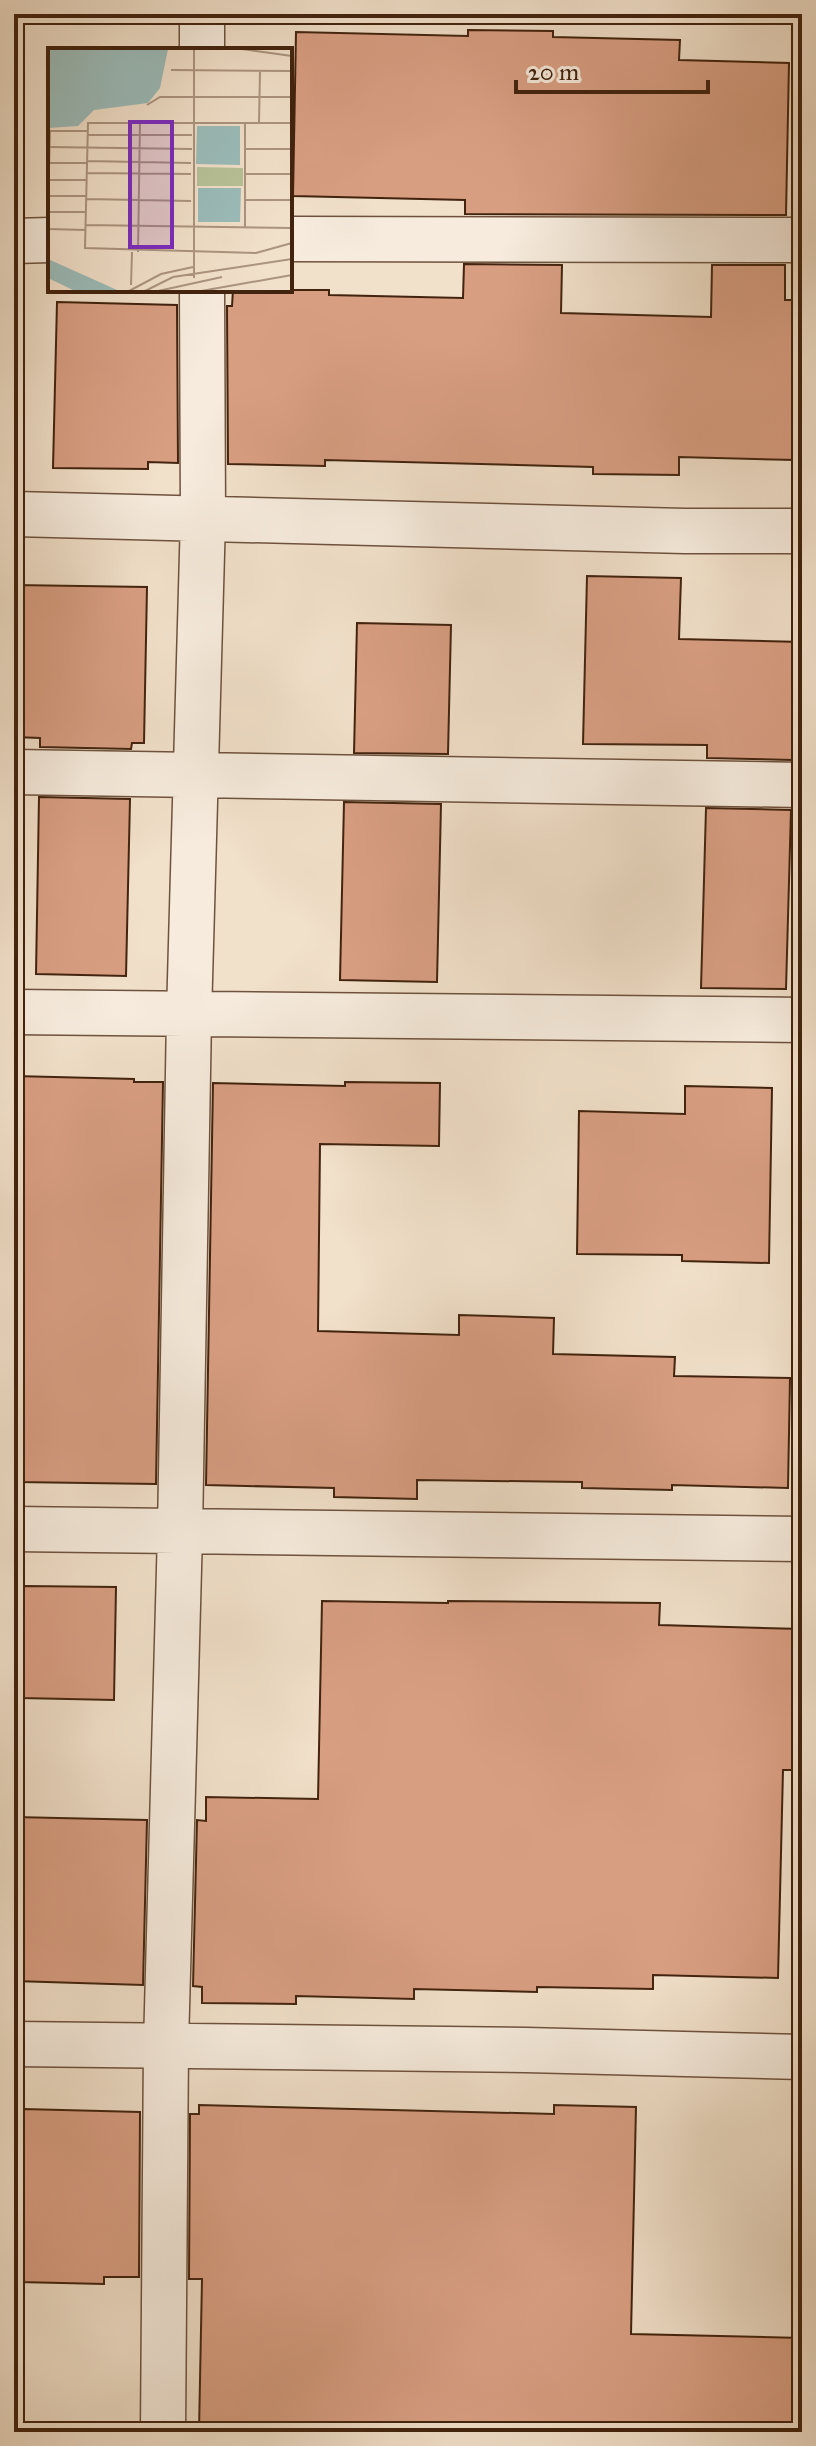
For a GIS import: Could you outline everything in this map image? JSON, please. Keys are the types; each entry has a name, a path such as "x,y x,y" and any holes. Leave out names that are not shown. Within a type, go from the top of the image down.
{"street":[{"path":"202,14 202,48"},
{"path":"292,239 802,240"},
{"path":"14,241 48,240"},
{"path":"163,2432 166,2045 203,518 202,292"},
{"path":"14,514 685,531 802,531"},
{"path":"14,772 802,785"},
{"path":"14,1012 802,1020"},
{"path":"14,1529 802,1539"},
{"path":"14,2044 526,2050 802,2057"}],"building":[{"path":"468,30 553,31 553,37 680,40 679,60 789,63 786,215 465,214 465,200 293,196 296,32 468,36"},
{"path":"464,264 562,265 561,313 711,317 712,265 785,265 785,300 798,300 795,460 679,457 679,475 593,474 593,467 325,460 325,466 228,464 227,306 232,306 233,292 329,290 329,295 463,298"},
{"path":"57,302 177,305 178,463 148,462 148,469 53,468"},
{"path":"587,576 681,578 679,639 802,642 800,750 792,750 792,760 707,758 707,745 583,744"},
{"path":"14,585 147,587 144,743 132,743 131,749 40,747 40,738 14,737"},
{"path":"357,623 451,625 448,754 354,753"},
{"path":"39,797 130,799 126,976 36,974"},
{"path":"344,802 441,804 437,982 340,980"},
{"path":"706,808 791,810 786,989 701,988"},
{"path":"14,1076 163,1082 156,1484 17,1482 21,1275 18,1275 19,1182 14,1181"},
{"path":"345,1082 440,1083 439,1146 320,1144 318,1331 459,1335 459,1315 554,1318 553,1354 675,1357 674,1376 790,1378 788,1488 672,1485 672,1490 582,1488 582,1482 417,1480 417,1499 334,1497 334,1488 206,1485 213,1083 345,1086"},
{"path":"685,1086 772,1088 769,1263 682,1261 682,1255 577,1254 579,1111 685,1114"},
{"path":"24,1586 116,1587 114,1700 21,1698"},
{"path":"322,1601 660,1603 659,1625 802,1629 802,1770 783,1770 778,1978 653,1975 653,1989 537,1987 537,1992 414,1989 414,1999 296,1996 296,2004 202,2003 202,1987 193,1986 197,1820 206,1821 206,1797 318,1799"},
{"path":"14,1817 147,1820 143,1985 14,1981"},
{"path":"199,2105 554,2114 554,2105 636,2107 631,2334 802,2338 802,2432 199,2432 202,2279 189,2279 190,2114 199,2114"},
{"path":"23,2109 140,2112 139,2277 104,2277 104,2284 19,2282"}]}
